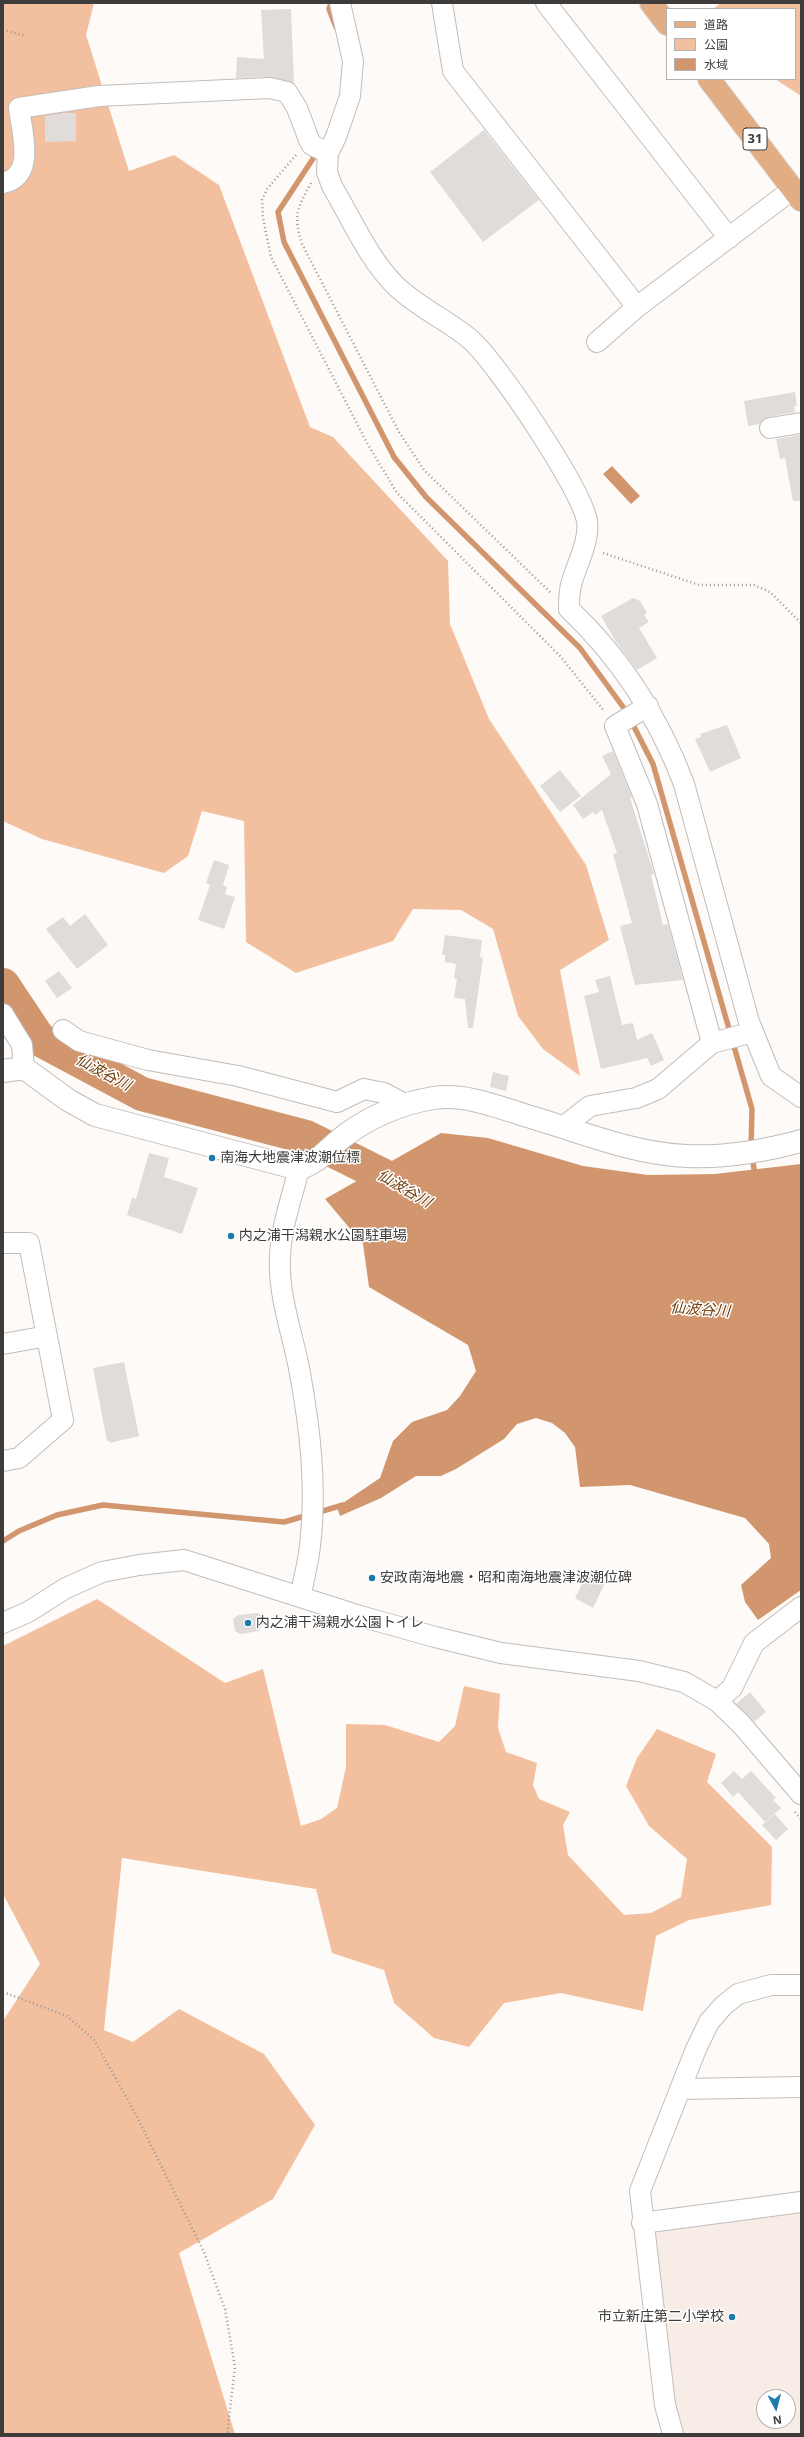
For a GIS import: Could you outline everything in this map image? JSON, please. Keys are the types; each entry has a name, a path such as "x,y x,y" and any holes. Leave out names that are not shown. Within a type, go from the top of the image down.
{"main road":[{"path":"651,3 666,23"},
{"name":"31","path":"709,80 797,194"}],"street":[{"path":"316,146 336,137 350,96 354,61 340,3"},
{"path":"442,3 453,71 637,307"},
{"path":"546,3 729,238"},
{"path":"3,183 13,181 22,170 25,155 19,108 128,94 270,88 287,92 297,108 316,146 332,186 381,270 398,288 472,341 498,370 551,451 580,503 587,521 583,546 570,586 569,609 594,632 675,761 684,784 748,1033 771,1076 801,1098"},
{"path":"597,342 637,307 729,238 797,194"},
{"path":"770,428 801,423"},
{"path":"643,709 619,724 647,804 716,1042"},
{"path":"3,1014 22,1045 24,1068"},
{"path":"63,1030 79,1041 148,1060 238,1076 337,1102 364,1089 384,1093 401,1106"},
{"path":"563,1127 590,1106 636,1098 658,1089 716,1042 748,1033"},
{"path":"3,1071 24,1068 68,1100 95,1115 307,1166"},
{"path":"300,1597 310,1547 313,1485 309,1427 299,1367 284,1303 280,1258 283,1231 307,1166 362,1123 401,1106 435,1098 467,1099 627,1146 686,1156 729,1155 795,1143"},
{"path":"3,1243 29,1243 63,1420 20,1458 3,1461"},
{"path":"3,1344 47,1336"},
{"path":"3,1623 28,1612 66,1588 102,1572 139,1565 184,1560 375,1620 500,1653 639,1671 684,1682 717,1700 741,1724 801,1794"},
{"path":"717,1700 732,1688 754,1644 801,1607"},
{"path":"673,2434 665,2405 642,2223 640,2191 680,2089 709,2022 723,2006 738,1994 771,1986 801,1985"},
{"path":"680,2089 801,2087"},
{"path":"642,2223 801,2202"}],"path":[{"path":"3,30 26,36"},
{"path":"316,146 267,189 262,200 262,218 272,257 366,443 396,493 561,657 619,724"},
{"path":"312,180 297,208 296,224 302,244 398,432 424,470 443,490 554,596 560,606 569,609"},
{"path":"583,546 699,585 754,586 770,592 801,623"},
{"path":"3,1992 67,2016 94,2040 133,2109 204,2252 225,2309 235,2367 227,2434"}],"shaded area":[{"name":"市立新庄第二小学校","path":"801,2210 801,2434 683,2434 675,2405 653,2237 659,2229"}],"green space":[{"path":"3,3 94,3 86,35 129,171 174,155 219,185 310,427 333,437 448,561 450,624 489,719 586,865 609,940 560,970 580,1076 543,1049 518,1016 493,929 461,910 413,909 393,941 296,973 246,942 244,821 202,811 188,856 164,873 42,839 3,821"},
{"path":"721,3 801,3 801,96 777,80 796,80 796,8 714,8"},
{"path":"97,1599 225,1683 263,1669 301,1826 321,1819 337,1808 346,1767 346,1724 385,1725 439,1742 455,1726 464,1686 500,1694 498,1728 506,1752 537,1763 533,1785 539,1799 570,1812 563,1825 568,1855 624,1915 651,1913 681,1897 687,1859 649,1826 626,1786 637,1758 657,1729 716,1754 707,1782 772,1847 771,1905 689,1920 656,1936 643,2011 561,1993 504,2003 469,2047 434,2038 394,2003 384,1970 332,1953 316,1889 122,1858 104,2030 133,2042 179,2009 264,2054 315,2125 273,2199 179,2253 235,2434 3,2434 3,2021 40,1964 3,1894 3,1646"}],"water":[{"path":"612,466 640,496 631,504 603,474"},
{"path":"441,1133 488,1138 583,1166 648,1175 715,1174 801,1164 801,1590 758,1620 745,1602 741,1585 771,1558 769,1544 745,1518 630,1485 580,1487 575,1447 565,1433 552,1423 536,1418 517,1424 504,1439 456,1469 441,1476 416,1476 381,1498 340,1516 337,1507 380,1478 393,1441 412,1422 447,1410 460,1396 476,1371 468,1345 369,1287 363,1244 325,1199"}],"building":[{"path":"291,9 294,83 270,77 236,78 237,57 264,59 261,10"},
{"path":"63,113 76,113 76,141 45,142 45,116"},
{"path":"484,130 539,200 483,242 430,172"},
{"path":"795,392 797,406 794,406 795,412 768,417 759,424 748,426 744,401"},
{"path":"800,435 801,501 793,501 785,458 780,459 776,439"},
{"path":"633,598 640,601 647,613 644,615 649,622 639,628 657,658 637,670 616,642 601,616"},
{"path":"727,725 741,758 710,772 695,739 701,737 700,734"},
{"path":"613,751 632,797 630,798 654,874 651,875 663,925 668,924 683,980 635,985 620,926 632,923 613,854 617,853 602,810 595,815 593,812 583,819 573,805 611,774 602,756"},
{"path":"560,770 581,796 560,812 540,786"},
{"path":"214,860 229,865 223,885 227,887 225,894 235,897 224,929 198,920 210,885 206,883"},
{"path":"85,914 108,945 77,969 46,929 63,917 70,926"},
{"path":"445,935 482,940 480,957 483,958 473,1028 468,1028 465,999 454,998 457,979 454,979 456,964 445,962 445,955 442,955"},
{"path":"59,971 72,988 57,998 45,981"},
{"path":"610,976 622,1025 633,1023 637,1040 652,1033 664,1060 651,1066 647,1058 601,1069 584,996 599,992 595,980"},
{"path":"493,1072 509,1076 506,1091 490,1087"},
{"path":"149,1153 169,1158 164,1177 198,1188 182,1234 127,1215 132,1198 136,1199"},
{"path":"124,1362 139,1436 110,1443 110,1441 107,1441 93,1368"},
{"path":"588,1572 606,1581 593,1608 575,1598"},
{"name":"内之浦干潟親水公園トイレ","path":"257,1613 262,1615 265,1621 259,1631 240,1634 235,1631 233,1619 238,1615"},
{"path":"750,1692 766,1712 754,1722 736,1704"},
{"path":"734,1771 742,1779 751,1771 776,1798 773,1800 781,1808 765,1822 738,1792 733,1797 721,1783"},
{"path":"775,1814 788,1829 776,1840 762,1825"}],"waterway":[{"path":"331,3 329,9 336,27"},
{"path":"318,151 278,212 284,242 394,457 426,497 580,648 626,711 653,764 752,1109 751,1148"},
{"name":"仙波谷川","path":"3,985 39,1039 142,1094 306,1137 416,1192"},
{"path":"752,1156 755,1175"},
{"path":"3,1541 19,1531 57,1515 103,1505 284,1522 308,1515"},
{"path":"316,1513 343,1505"}],"place":[{"name":"南海大地震津波潮位標","path":"212,1158"},
{"name":"内之浦干潟親水公園駐車場","path":"231,1236"},
{"name":"安政南海地震・昭和南海地震津波潮位碑","path":"372,1578"},
{"name":"内之浦干潟親水公園トイレ","path":"248,1623"},
{"name":"市立新庄第二小学校","path":"732,2317"}]}
